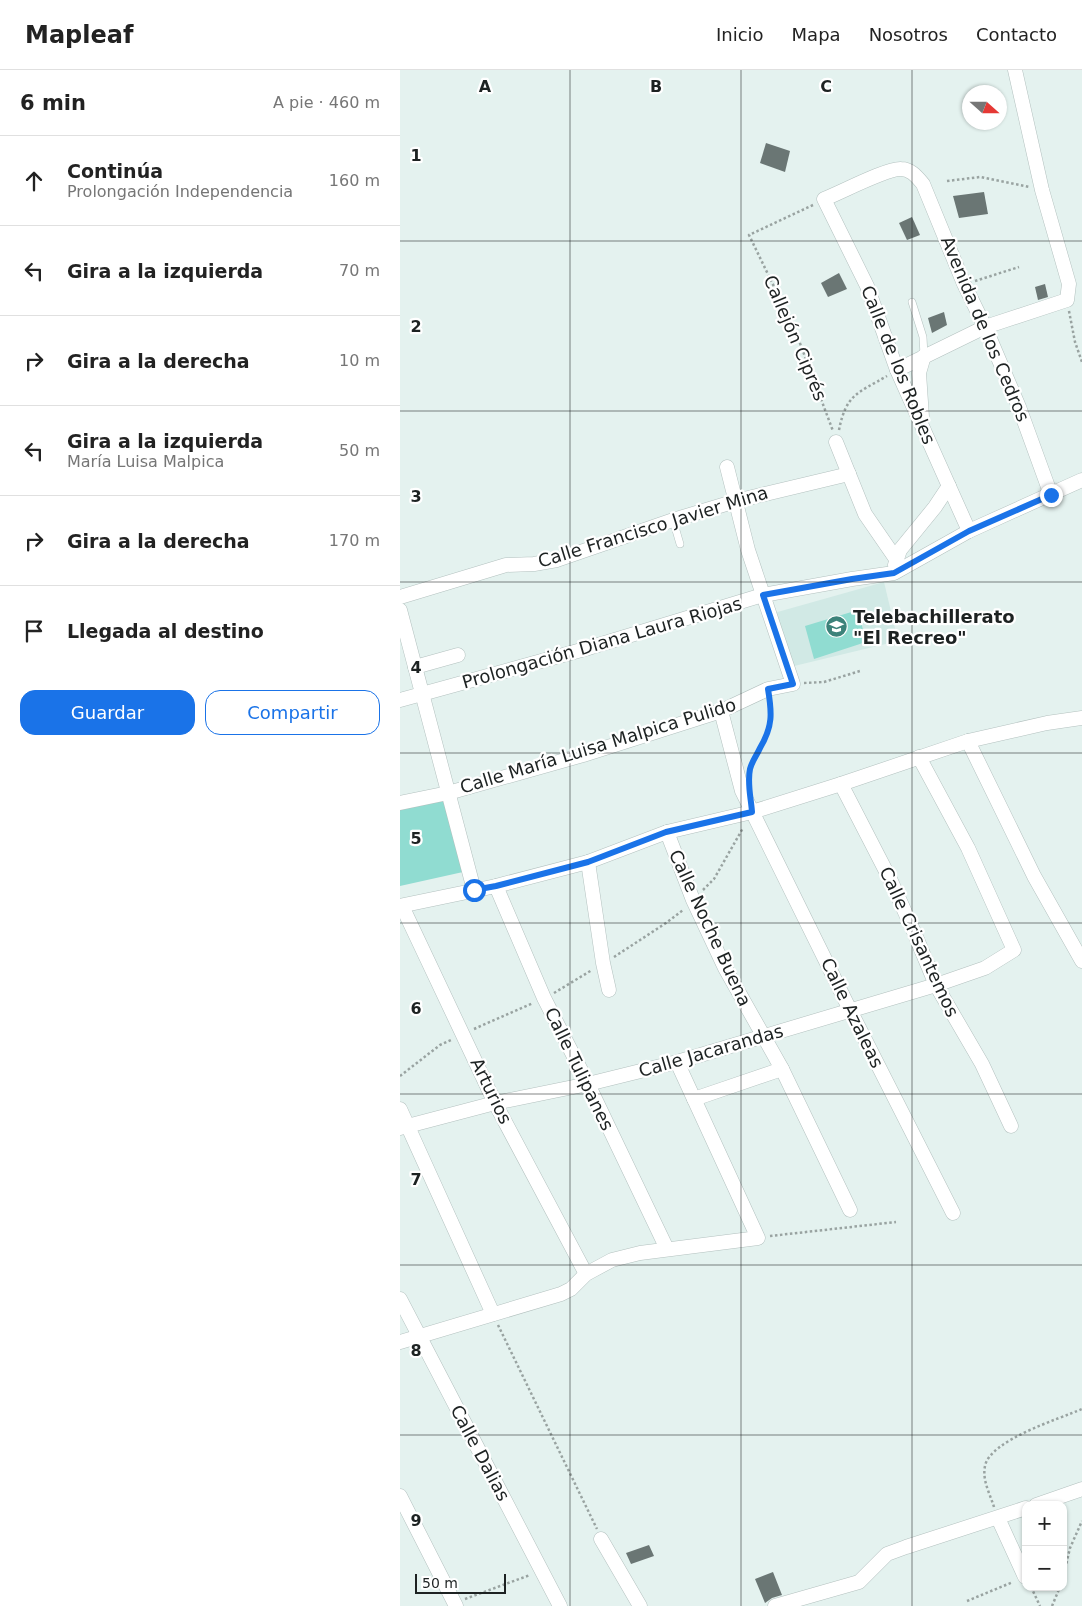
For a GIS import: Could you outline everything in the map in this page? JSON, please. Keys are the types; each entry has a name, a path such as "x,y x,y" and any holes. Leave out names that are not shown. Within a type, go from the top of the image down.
{"street":[{"path":"897,370 985,327 1067,300 1069,284 1042,190 1015,70"},
{"name":"Avenida de los Cedros","path":"824,199 888,171 900,168 908,170 923,184 964,284 1019,406 1051,495"},
{"name":"Calle de los Robles","path":"824,199 866,286 897,370 969,531"},
{"path":"924,356 920,365 919,382 924,428"},
{"path":"836,442 865,514 896,559"},
{"path":"727,466 748,550 793,684"},
{"name":"Calle Francisco Javier Mina","path":"400,597 506,565 534,564 557,560 673,520 736,501 848,474"},
{"name":"Prolongación Diana Laura Riojas","path":"400,700 763,595 894,573 969,531 1082,480"},
{"path":"894,573 896,559 900,550 935,507 948,486"},
{"path":"400,610 474,890"},
{"path":"415,667 458,655"},
{"name":"Calle María Luisa Malpica Pulido","path":"400,802 448,793 592,752 721,711 768,689 793,684"},
{"name":"Calle Azaleas","path":"721,711 742,791 953,1213"},
{"path":"401,906 496,886 588,862 666,832 752,812 968,741 1047,723 1082,718"},
{"path":"968,741 1034,876 1082,962"},
{"name":"Calle Jacarandas","path":"404,1126 495,1103 588,1084 676,1062 936,986 985,968 1014,950 968,848 919,757"},
{"name":"Calle Crisantemos","path":"841,784 890,879 936,986 982,1064 1011,1126"},
{"name":"Calle Noche Buena","path":"666,832 693,900 725,968 782,1068 850,1210"},
{"path":"588,862 603,963 609,990"},
{"name":"Calle Tulipanes","path":"496,886 544,998 588,1084 667,1249"},
{"name":"Arturios","path":"401,906 495,1103 586,1274"},
{"path":"400,1342 561,1294 571,1289 586,1274 612,1260 640,1253 758,1238 676,1062"},
{"path":"694,1099 782,1068"},
{"path":"400,1109 404,1126 493,1314"},
{"name":"Calle Dalias","path":"400,1299 560,1606"},
{"path":"1048,1501 1082,1489"},
{"path":"400,1496 446,1586 452,1604"},
{"path":"775,1606 859,1582 887,1554 1022,1509"},
{"path":"998,1518 1022,1570"},
{"path":"602,1539 640,1606"}],"lane":[{"path":"912,302 923,337 924,356"},
{"path":"673,520 680,544"}],"path":[{"path":"947,181 980,177 1042,190"},
{"name":"Callejón Ciprés","path":"824,199 749,235 794,330 836,442"},
{"path":"964,284 1019,267"},
{"path":"1067,300 1075,342 1082,362"},
{"path":"836,442 842,413 846,404 866,388 897,370"},
{"path":"793,684 824,682 860,671"},
{"path":"749,774 771,722 772,713 768,689"},
{"path":"758,1238 896,1222"},
{"path":"493,1314 602,1539"},
{"path":"998,1518 985,1479 985,1465 992,1453 1023,1433 1082,1409"},
{"path":"1067,1561 1070,1548 1082,1521"},
{"path":"452,1604 541,1570"},
{"path":"967,1601 1022,1578"},
{"path":"1033,1591 1040,1606"},
{"path":"1052,1606 1058,1591"}],"shaded area":[{"name":"Telebachillerato \"El Recreo\"","path":"884,582 898,641 790,667 774,613"},
{"path":"858,610 866,642 814,659 805,626"},
{"path":"446,797 463,872 400,886 400,808"}],"building":[{"path":"766,143 790,151 785,172 760,163"},
{"path":"984,192 988,214 959,218 953,196"},
{"path":"912,217 920,235 907,240 899,223"},
{"path":"839,273 847,289 828,297 821,283"},
{"path":"1045,284 1048,297 1038,300 1035,287"},
{"path":"944,312 947,325 932,333 928,318"},
{"path":"649,1545 654,1556 631,1564 626,1553"},
{"path":"773,1572 782,1595 772,1598 765,1603 755,1579"}],"place":[{"name":"Telebachillerato \"El Recreo\"","path":"837,627"}],"route":[{"path":"474,890 588,862 666,832 752,812 749,774 754,758 760,750 771,722 772,713 768,689 793,684 763,595 894,573 969,531 1051,495"}]}
